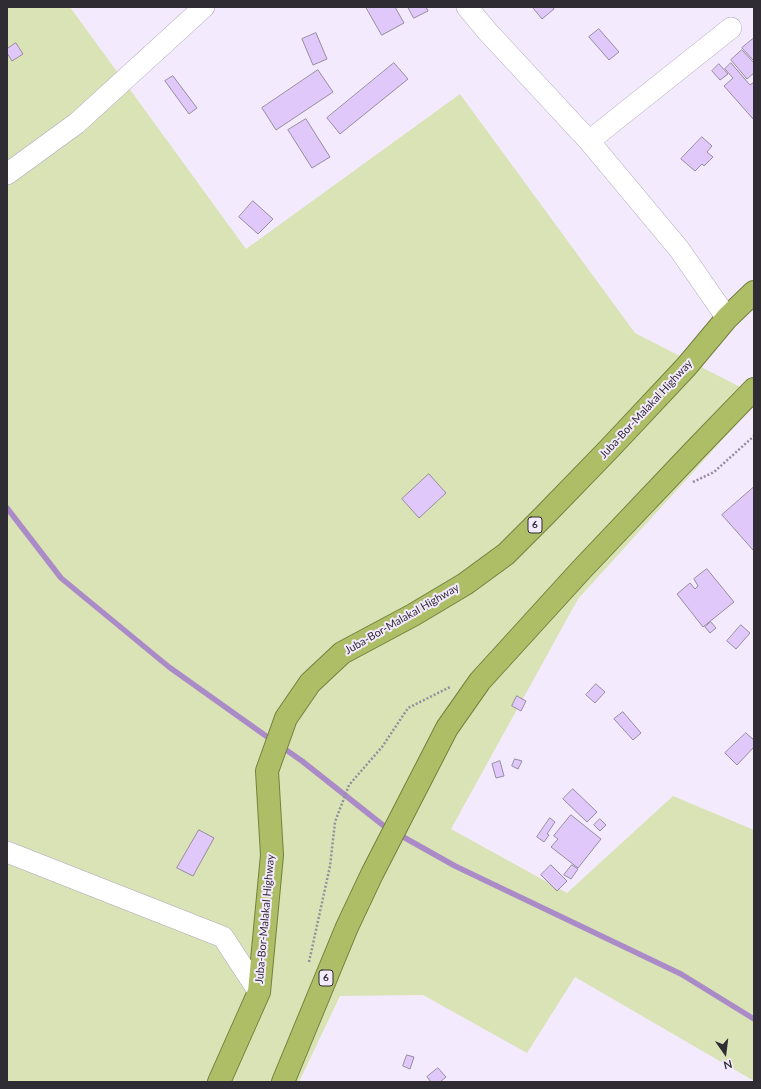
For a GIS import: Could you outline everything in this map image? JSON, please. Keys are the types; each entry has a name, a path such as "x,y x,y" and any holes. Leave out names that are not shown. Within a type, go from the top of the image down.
{"highway":[{"name":"Juba-Bor-Malakal Highway","path":"219,1082 259,992 272,855 267,771 286,718 310,683 342,653 413,615 465,584 506,554 609,449 686,367 728,318 754,292"},
{"name":"6","path":"283,1082 347,927 372,874 447,728 480,681 582,569 754,389"}],"street":[{"path":"7,174 77,123 204,7"},
{"path":"467,7 487,31 589,141 679,249 728,318"},
{"path":"589,141 731,28"},
{"path":"7,852 222,937 259,992"}],"path":[{"path":"686,485 714,472 754,436"},
{"path":"308,966 330,866 335,822 349,785 382,747 408,708 453,685 480,681"}],"green space":[{"path":"7,7 70,7 246,249 460,94 635,333 754,394 754,405 578,599 451,829 567,893 673,796 754,830 754,1081 575,977 527,1053 423,995 340,996 299,1082 7,1082"}],"building":[{"path":"366,7 395,7 404,23 382,35"},
{"path":"408,7 426,7 428,11 414,18"},
{"path":"553,7 554,9 542,19 533,8"},
{"path":"599,29 619,52 609,60 589,37"},
{"path":"316,33 327,59 313,65 302,39"},
{"path":"754,38 754,61 742,48"},
{"path":"16,43 23,54 12,61 7,53 7,49"},
{"path":"742,50 754,63 754,73 747,79 731,60"},
{"path":"394,63 408,79 340,134 327,118"},
{"path":"731,63 750,85 754,82 754,120 724,86 733,78 725,69"},
{"path":"719,64 728,74 720,80 712,71"},
{"path":"318,70 333,92 276,130 262,108"},
{"path":"173,76 197,108 189,114 165,81"},
{"path":"306,119 330,157 312,168 288,130"},
{"path":"702,137 712,146 707,152 713,157 704,166 702,164 695,171 681,159"},
{"path":"253,201 273,219 258,234 239,217"},
{"path":"429,474 446,493 419,518 402,499"},
{"path":"754,487 754,550 753,550 722,515"},
{"path":"707,569 734,602 703,627 677,594 690,583 695,589 698,586 694,579"},
{"path":"711,622 716,628 710,633 705,627"},
{"path":"741,625 750,633 736,649 727,641"},
{"path":"596,684 605,692 595,703 586,695"},
{"path":"517,696 526,701 521,711 512,706"},
{"path":"623,712 641,733 633,740 614,719"},
{"path":"746,733 754,740 754,747 737,765 725,753"},
{"path":"515,759 522,761 518,769 512,766"},
{"path":"500,761 504,776 496,778 492,764"},
{"path":"573,789 597,812 587,822 563,799"},
{"path":"571,815 601,839 578,868 551,847 558,839 554,836"},
{"path":"550,818 555,822 547,834 549,835 544,842 537,837"},
{"path":"600,819 606,825 600,831 594,825"},
{"path":"199,830 214,838 193,876 177,868"},
{"path":"551,865 567,881 557,891 541,875"},
{"path":"572,865 578,869 571,879 564,875"},
{"path":"407,1055 414,1057 410,1069 403,1066"},
{"path":"438,1068 446,1077 440,1082 431,1082 427,1077"}],"waterway":[{"path":"7,508 61,578 169,667 273,741"},
{"path":"282,747 390,830"},
{"path":"398,834 455,866 681,974 754,1019"}]}
